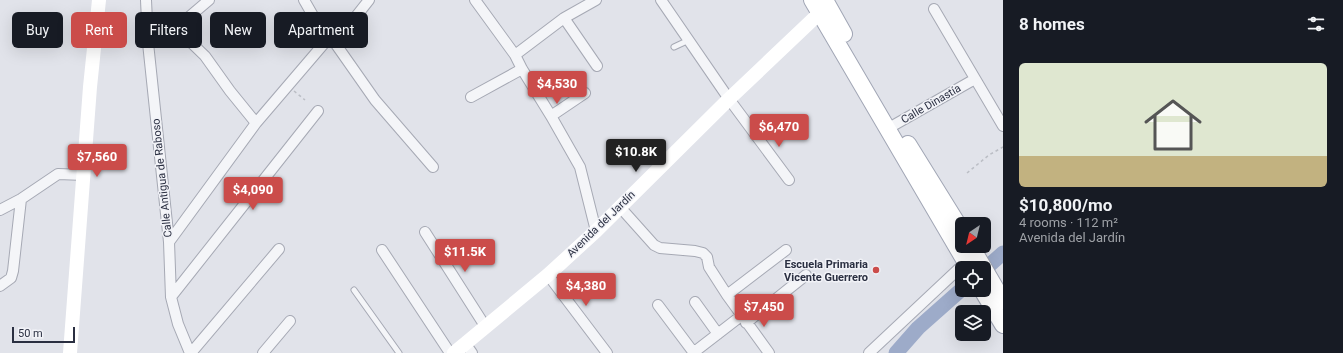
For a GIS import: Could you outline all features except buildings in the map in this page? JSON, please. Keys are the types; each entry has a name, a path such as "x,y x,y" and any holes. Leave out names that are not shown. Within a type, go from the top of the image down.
{"main road":[{"path":"823,3 891,126 992,295 1003,326"},
{"path":"891,126 955,221"}],"street":[{"path":"80,175 90,0"},
{"path":"62,353 99,0"},
{"name":"Calle Antigua de Raboso","path":"146,0 147,12"},
{"path":"195,12 209,0"},
{"path":"304,0 312,12"},
{"path":"358,12 369,0"},
{"path":"475,0 515,55 580,167 596,230"},
{"path":"515,55 564,18 596,0"},
{"path":"661,0 729,99 789,180"},
{"name":"Avenida del Jardín","path":"454,353 468,348 485,326 548,275 596,230 729,99 823,3"},
{"path":"934,9 1003,126"},
{"path":"564,18 597,66"},
{"name":"Calle Antigua de Raboso","path":"148,48 170,242 171,297 178,324 190,353"},
{"path":"197,48 206,56 256,123"},
{"path":"170,242 256,123 324,48"},
{"path":"336,48 375,100 433,167"},
{"path":"471,97 522,69"},
{"name":"Calle Dinastía","path":"891,126 975,78"},
{"path":"551,116 585,93"},
{"path":"171,297 318,111"},
{"path":"0,210 21,199 58,174 80,175"},
{"path":"0,286 11,278 13,271 21,199"},
{"path":"70,353 77,203"},
{"path":"620,206 654,245 660,248 703,253 707,257 709,267 727,295 768,353"},
{"path":"425,232 485,326"},
{"path":"190,353 279,248"},
{"path":"382,250 450,353"},
{"path":"727,295 786,250"},
{"path":"868,353 971,260"},
{"path":"548,275 607,353"},
{"path":"658,305 694,353 718,334 744,319 806,275"},
{"path":"695,302 718,334"},
{"path":"263,353 290,321"}],"lane":[{"path":"674,47 689,40"},
{"path":"354,290 399,353"}],"path":[{"path":"288,87 305,100"},
{"path":"967,173 989,155 1003,147"}],"waterway":[{"path":"991,264 1003,253"},
{"path":"896,353 918,328 955,295"}],"place":[{"name":"Escuela Primaria Vicente Guerrero","path":"876,270"}]}
